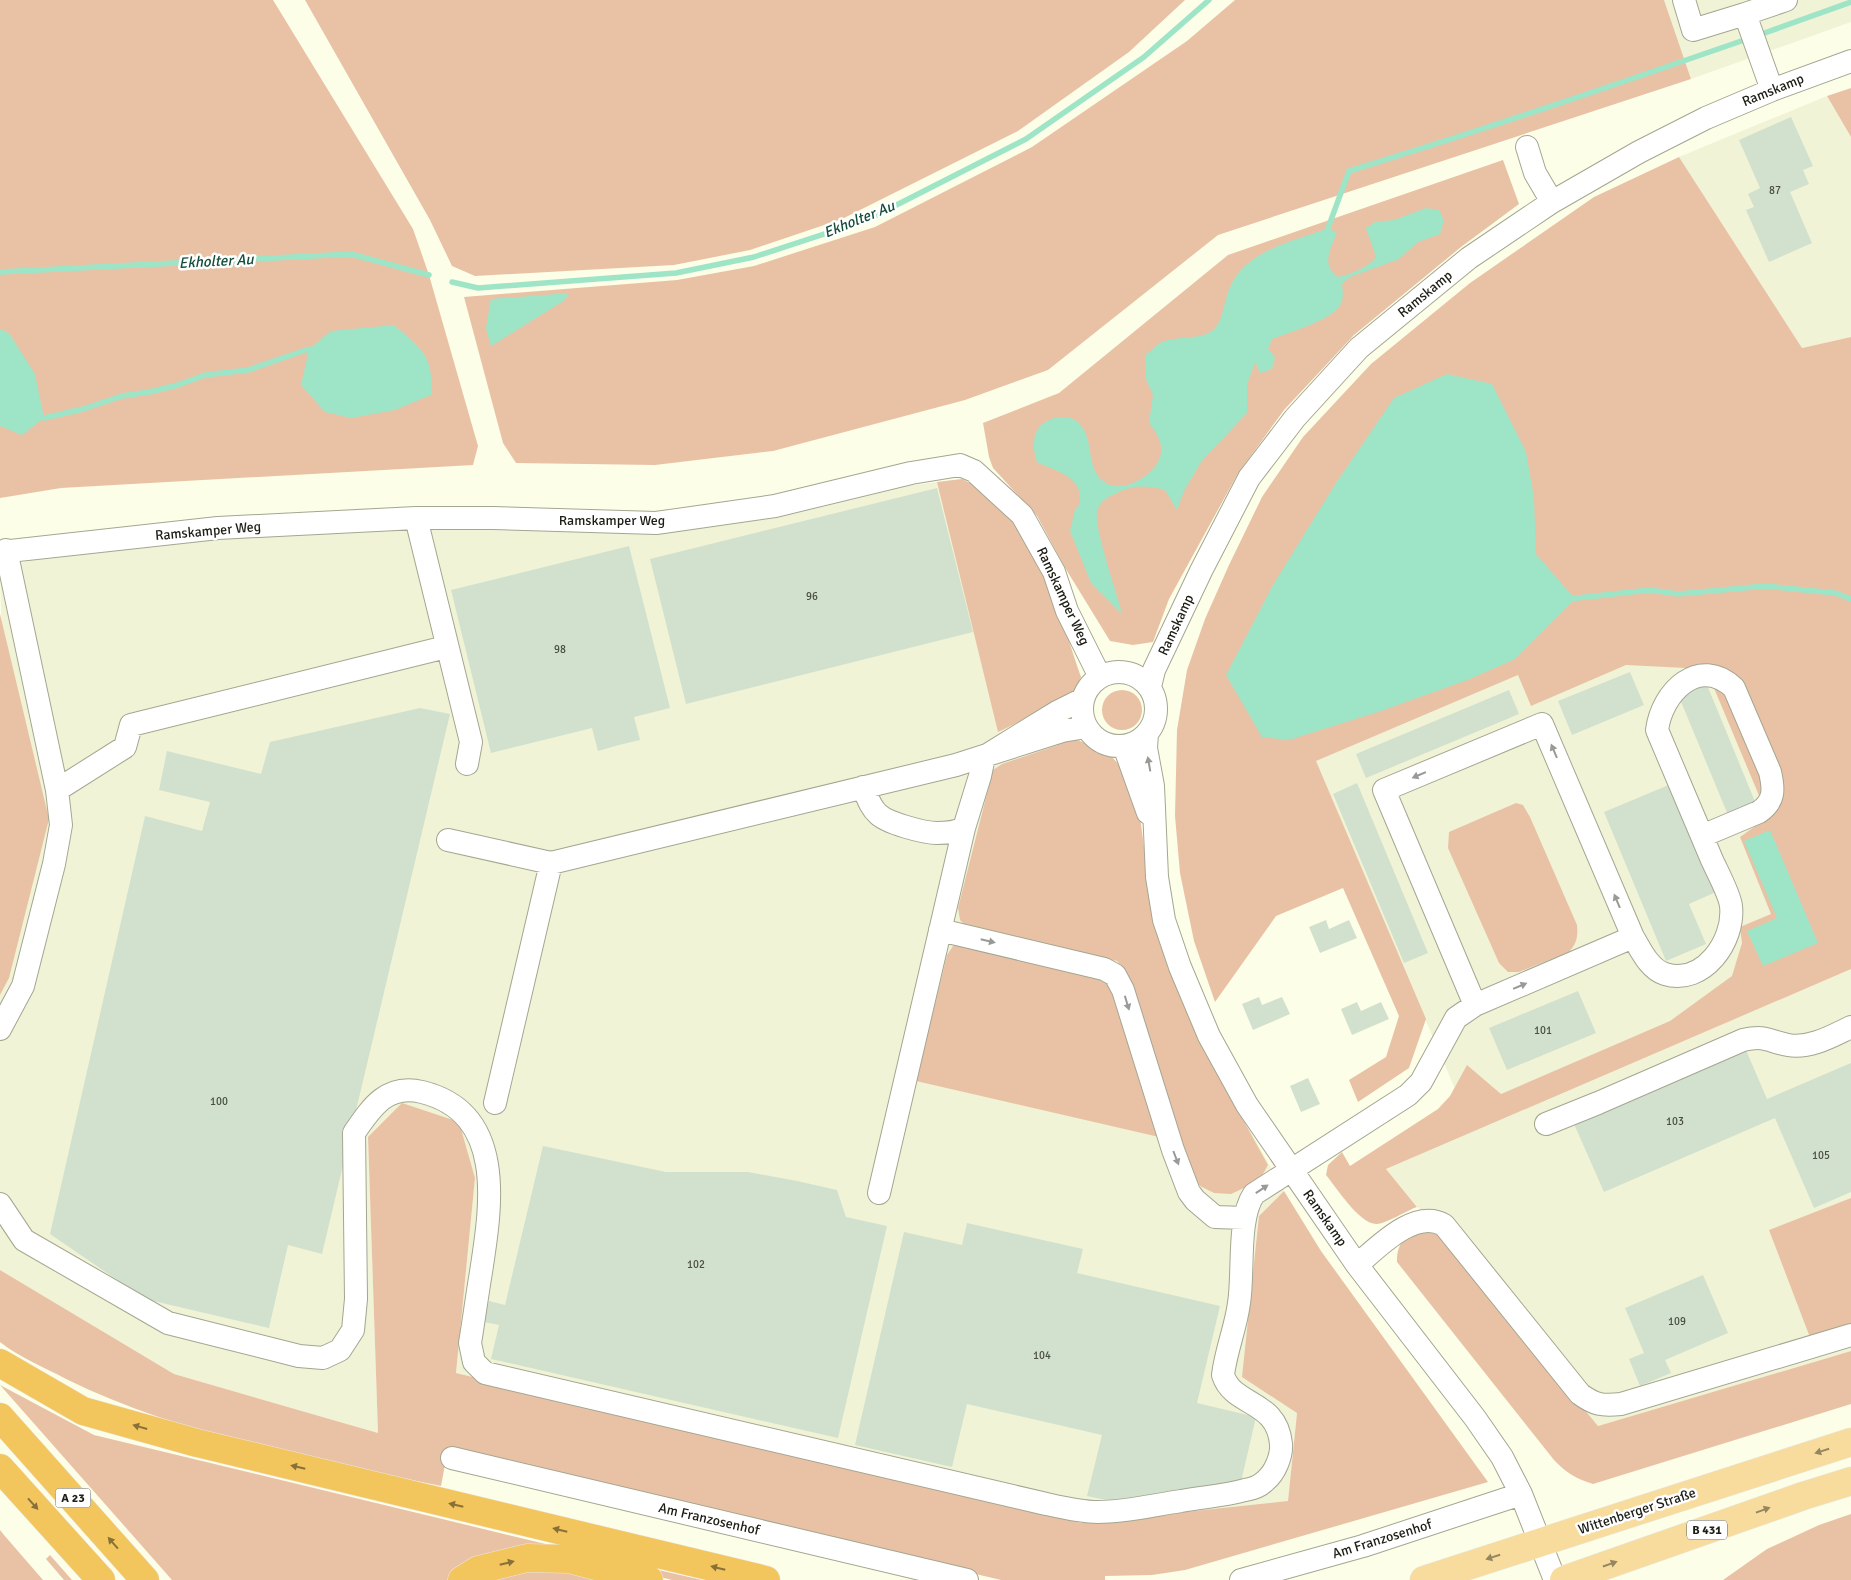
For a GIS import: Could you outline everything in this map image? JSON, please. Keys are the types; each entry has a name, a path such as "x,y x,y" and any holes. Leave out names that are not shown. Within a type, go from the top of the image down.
{"highway":[{"path":"0,1363 83,1411 197,1444 766,1580"},
{"name":"A 23","path":"0,1416 145,1580"},
{"name":"A 23","path":"0,1468 101,1580"},
{"path":"462,1580 478,1570 527,1558 569,1559 649,1580"}],"main road":[{"name":"Wittenberger Straße","path":"1424,1580 1851,1442"},
{"name":"B 431","path":"1564,1580 1851,1481"}],"street":[{"path":"1684,0 1694,30 1748,21 1786,0"},
{"path":"1748,21 1772,90"},
{"name":"Ramskamp","path":"1555,1580 1521,1494 1502,1457 1475,1418 1357,1265 1247,1105 1209,1036 1180,967 1164,920 1158,877 1153,786 1146,748 1147,734 1154,723 1157,711 1156,699 1150,687 1154,670 1201,571 1249,478 1295,418 1360,348 1469,258 1552,202 1639,152 1706,118 1772,90 1851,61"},
{"path":"1527,147 1535,173 1552,202"},
{"name":"Ramskamper Weg","path":"3,551 218,528 416,518 493,518 656,523 775,506 911,473 960,465 974,471 1022,515 1054,572 1067,611 1100,676"},
{"path":"416,518 446,647 472,742 467,764"},
{"path":"0,1029 23,986 54,864 61,825 57,790 3,551"},
{"path":"57,790 125,747 131,725 446,647"},
{"path":"1147,734 1136,742 1124,746 1109,745 1096,738 1086,727 1082,713 1083,699 1089,686 1100,676 1113,672 1127,672 1140,678 1150,687"},
{"path":"1475,1006 1384,790 1542,724 1633,937 1647,961 1664,973 1682,976 1703,969 1718,954 1728,930 1731,906 1657,730 1659,717 1669,696 1682,683 1698,676 1714,675 1724,679 1734,688 1770,772 1773,787 1772,798 1767,806 1759,812 1702,836"},
{"path":"879,1193 964,828 984,757 1057,712 1083,699"},
{"path":"448,840 551,863 956,765 1062,731 1086,727"},
{"name":"Ramskamp","path":"1124,746 1132,773 1155,829"},
{"path":"863,787 870,804 879,816 887,820 935,834 957,831 964,828"},
{"path":"495,1103 551,863"},
{"path":"940,930 1104,969 1115,975 1123,990 1173,1150 1189,1192 1195,1200 1215,1217 1245,1218"},
{"path":"0,1204 24,1240 168,1322 299,1356 323,1358 340,1350 353,1330 356,1300 354,1133 368,1112 386,1095 413,1090 434,1095 459,1111 472,1125 485,1154 490,1196 488,1226 470,1343 474,1362 485,1373 840,1455 968,1487 1068,1508 1096,1512 1114,1511 1243,1491 1266,1481 1275,1468 1282,1451 1280,1434 1275,1420 1235,1391 1225,1381 1223,1374 1239,1304 1245,1218 1249,1202 1254,1194 1408,1094 1421,1082 1456,1018 1475,1006 1633,937"},
{"path":"1546,1124 1743,1040 1757,1037 1788,1045 1802,1046 1851,1027"},
{"path":"1357,1265 1399,1231 1413,1224 1431,1220 1444,1225 1580,1394 1593,1403 1600,1404 1621,1404 1851,1335"},
{"name":"Am Franzosenhof","path":"452,1458 967,1580"},
{"name":"Am Franzosenhof","path":"1241,1580 1363,1546 1521,1494"}],"shaded area":[{"path":"0,0 273,0 413,229 429,275 478,446 473,465 61,488 0,498"},
{"path":"305,0 1185,0 1129,52 1018,131 842,219 750,250 674,265 475,276 452,266 430,220"},
{"path":"1235,0 1664,0 1691,79 1218,235 1048,370 965,400 773,451 655,465 516,463 503,443 464,297 677,280 754,266 875,227 1032,147 1187,41"},
{"path":"1664,0 1851,0 1851,22 1691,79"},
{"path":"1851,88 1851,137 1827,96"},
{"path":"1827,96 1851,137 1851,337 1802,348 1679,157"},
{"path":"1679,157 1802,348 1851,337 1851,969 1386,1169 1417,1207 1381,1223 1370,1223 1356,1212 1326,1175 1328,1165 1342,1152 1350,1166 1438,1109 1450,1096 1467,1065 1501,1094 1670,1021 1732,976 1742,943 1740,927 1771,914 1740,837 1768,817 1706,669 1626,665 1531,706 1518,675 1316,761 1426,1019 1409,1068 1358,1102 1349,1080 1386,1057 1399,1016 1343,888 1276,916 1215,1002 1194,941 1180,873 1175,816 1177,730 1187,670 1205,619 1262,497 1303,437 1371,364 1470,283 1594,197"},
{"path":"1503,160 1519,204 1461,247 1354,335 1284,410 1237,475 1169,599 1153,642 1133,645 1110,641 1064,566 1037,516 993,468 989,457 983,423 1059,393 1228,255"},
{"path":"1426,208 1439,210 1444,220 1440,234 1418,242 1399,259 1350,277 1342,284 1342,302 1334,312 1308,326 1272,339 1268,349 1275,357 1272,369 1260,373 1255,362 1247,385 1247,413 1201,462 1184,491 1177,510 1165,490 1147,487 1125,489 1100,504 1097,512 1099,532 1122,614 1091,583 1070,531 1075,510 1080,504 1079,490 1075,483 1065,475 1037,462 1034,444 1039,428 1047,421 1059,417 1075,420 1082,426 1086,434 1092,461 1099,477 1106,483 1114,486 1131,484 1140,479 1155,467 1161,451 1156,432 1149,423 1153,395 1146,379 1145,355 1158,344 1166,341 1200,336 1212,331 1219,322 1231,285 1239,273 1260,255 1287,242 1328,228 1337,233 1328,256 1328,262 1333,273 1338,277 1343,276 1364,267 1376,257 1366,228 1375,222 1394,220"},
{"path":"569,293 565,300 491,346 486,328 491,299"},
{"path":"394,325 419,347 424,354 430,371 431,395 395,410 351,418 325,412 301,385 309,349 331,331"},
{"path":"0,329 9,333 35,374 44,418 22,435 0,426"},
{"path":"1447,374 1492,384 1526,452 1534,498 1536,554 1575,599 1515,659 1470,679 1381,711 1289,740 1262,737 1226,675 1273,585 1336,483 1394,398"},
{"path":"962,479 1081,677 1076,689 1065,699 1060,739 1091,746 1112,757 1168,968 1199,1040 1284,1191 1259,1216 1297,1413 1288,1502 1081,1523 456,1373 475,1178 368,1137 378,1433 174,1374 0,1270 0,995 9,978 0,567 36,560 221,539 404,529 658,532 777,518 914,485"},
{"path":"962,479 989,494 1007,511 1022,531 1046,578 1081,677 1076,689 1065,699 998,732 937,482"},
{"path":"0,614 49,819 9,978 0,995"},
{"path":"1729,622 1851,905 1851,1351 1598,1426 1386,1169 1473,1131 1315,761 1518,675"},
{"path":"1118,690 1126,690 1133,693 1139,699 1142,710 1139,721 1133,727 1126,730 1118,730 1111,727 1105,721 1102,714 1102,706 1105,699 1111,693"},
{"path":"1060,739 1076,739 1112,757 1122,768 1139,809 1153,917 1168,968 1199,1040 1268,1165 1259,1181 1231,1194 1214,1193 1200,1186 1188,1167 1125,970 1117,961 967,927 960,920 958,908 993,770 1002,764 1058,745"},
{"path":"1516,803 1523,805 1530,817 1577,925 1577,933 1574,946 1569,952 1519,972 1508,972 1499,963 1448,848 1449,832"},
{"path":"1770,830 1818,943 1763,966 1747,931 1777,918 1744,841"},
{"path":"963,945 1105,978 1113,986 1159,1137 916,1081 947,955 953,946"},
{"path":"402,1103 459,1122 475,1178 456,1373 1081,1523 1288,1501 1297,1413 1242,1377 1259,1216 1284,1191 1321,1251 1488,1482 1185,1570 1152,1575 1105,1576 1105,1580 1001,1580 448,1449 441,1486 297,1456 203,1431 110,1399 32,1362 0,1342 0,1270 174,1374 378,1433 368,1137"},
{"path":"1851,1198 1851,1328 1811,1340 1769,1230"},
{"path":"1417,1231 1438,1232 1598,1426 1851,1351 1851,1404 1593,1484 1582,1480 1558,1465 1397,1262 1401,1243"},
{"path":"0,1385 94,1435 702,1580 672,1580 625,1568 483,1561 447,1580 172,1580"},
{"path":"1851,1514 1851,1580 1723,1580 1767,1549 1819,1525"},
{"path":"0,1530 4,1535 43,1580 0,1580"},
{"path":"50,1555 72,1580 64,1580 46,1559"},
{"path":"549,1570 608,1580 478,1580 487,1575"}],"building":[{"path":"1791,117 1813,166 1803,170 1809,184 1790,192 1812,243 1769,262 1746,210 1754,207 1748,194 1760,188 1739,140"},
{"path":"937,488 973,632 686,704 650,559"},
{"path":"629,546 670,708 634,717 640,740 598,751 592,728 491,753 451,590"},
{"path":"1630,672 1644,705 1572,735 1558,701"},
{"path":"1705,680 1756,804 1728,815 1677,692"},
{"path":"1509,690 1519,714 1366,778 1356,754"},
{"path":"420,708 450,714 322,1254 288,1245 269,1328 145,1299 50,1234 145,816 202,831 210,802 159,790 167,751 261,774 270,742"},
{"path":"1357,783 1428,953 1404,963 1333,794"},
{"path":"1671,784 1716,892 1689,904 1706,944 1666,961 1604,812"},
{"path":"1326,920 1329,929 1349,920 1357,938 1320,953 1309,927"},
{"path":"1578,991 1596,1033 1507,1070 1489,1028"},
{"path":"1259,997 1262,1005 1282,997 1290,1014 1253,1030 1242,1004"},
{"path":"1357,1002 1361,1011 1381,1002 1389,1019 1352,1035 1341,1009"},
{"path":"1746,1050 1767,1099 1851,1063 1851,1192 1814,1208 1775,1118 1604,1192 1574,1124"},
{"path":"1308,1078 1320,1104 1301,1112 1290,1086"},
{"path":"543,1146 666,1172 748,1172 837,1190 846,1217 887,1226 838,1438 491,1359 499,1325 484,1322 489,1301 505,1305"},
{"path":"967,1223 1083,1249 1077,1273 1220,1306 1197,1403 1256,1417 1241,1482 1110,1501 1087,1496 1102,1435 967,1404 952,1467 855,1445 904,1232 962,1245"},
{"path":"1703,1275 1728,1333 1665,1360 1671,1373 1640,1386 1629,1359 1644,1353 1625,1308"}],"waterway":[{"name":"Ekholter Au","path":"452,282 478,288 676,273 754,257 867,220 1026,139 1144,57 1209,0"},
{"path":"1759,35 1851,2"},
{"path":"1328,228 1349,171 1500,123 1750,38"},
{"name":"Ekholter Au","path":"0,272 351,254 429,275"},
{"path":"44,418 83,409 122,396 178,385 205,375 248,370 309,349"},
{"path":"1568,599 1650,590 1678,594 1765,586 1835,593 1851,599"}]}
